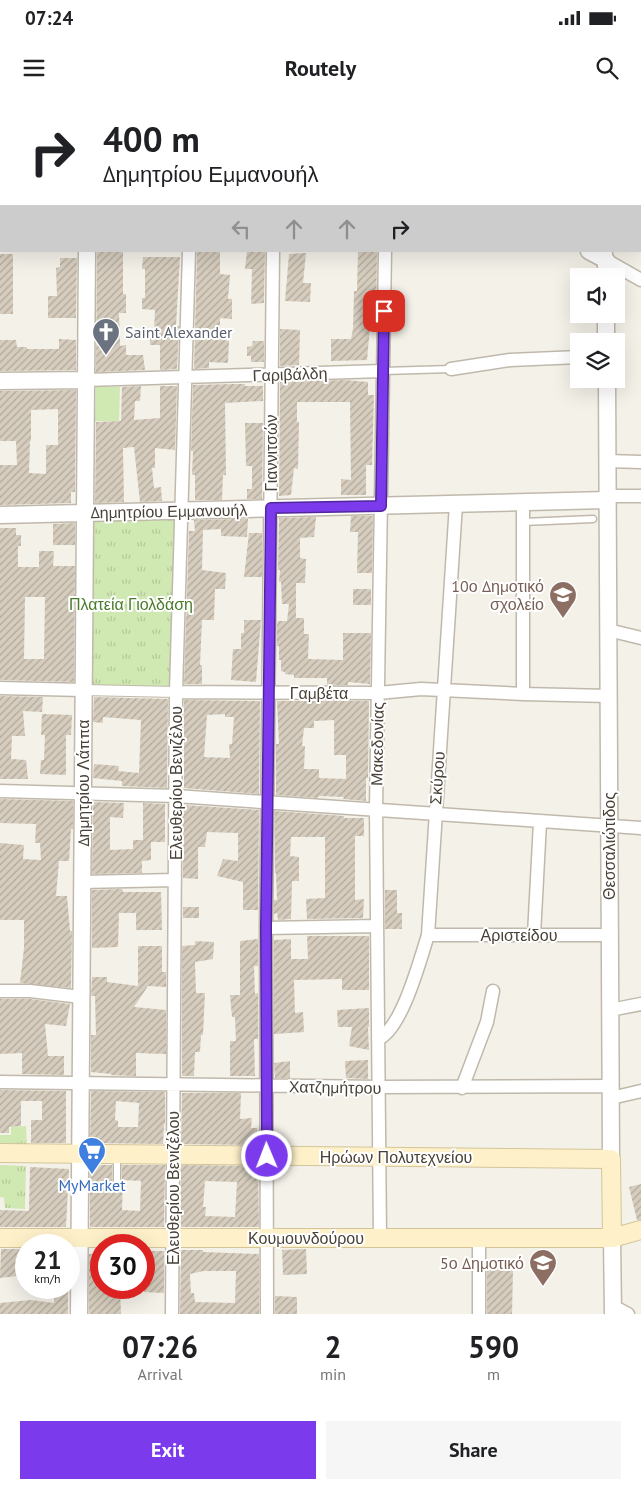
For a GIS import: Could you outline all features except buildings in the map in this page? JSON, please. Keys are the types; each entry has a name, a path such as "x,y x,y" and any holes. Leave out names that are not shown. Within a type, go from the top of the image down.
{"main road":[{"name":"Ηρώων Πολυτεχνείου","path":"0,1153 611,1158"},
{"name":"Θεσσαλιώτιδος","path":"611,1158 612,1238"},
{"name":"Κουμουνδούρου","path":"80,1238 612,1238 641,1230"},
{"name":"Κουμουνδούρου","path":"0,1238 15,1238"}],"street":[{"name":"Δημητρίου Λάππα","path":"79,1234 87,252"},
{"name":"Ελευθερίου Βενιζέλου","path":"172,1314 176,692 189,252"},
{"name":"Γιαννιτσών","path":"267,1314 266,928 270,692 271,375 274,252"},
{"name":"Μακεδονίας","path":"380,1238 376,809 385,252"},
{"path":"591,252 606,263 641,280"},
{"name":"Γαριβάλδη","path":"451,369 510,360 570,357"},
{"name":"Γαριβάλδη","path":"0,381 383,371"},
{"name":"Θεσσαλιώτιδος","path":"607,388 611,1158"},
{"path":"607,462 641,462"},
{"path":"607,498 641,496"},
{"name":"Δημητρίου Εμμανουήλ","path":"0,515 456,504 607,498"},
{"path":"523,502 523,694"},
{"name":"Σκύρου","path":"378,1039 384,1037 409,995 428,935 456,504"},
{"path":"608,630 641,638"},
{"name":"Γαμβέτα","path":"0,688 176,692 378,693 421,688 523,694 608,696"},
{"path":"0,790 176,796 641,828"},
{"path":"534,935 540,822"},
{"path":"82,882 175,880"},
{"path":"266,928 377,926"},
{"name":"Αριστείδου","path":"428,935 610,935"},
{"path":"0,991 30,991 81,997"},
{"path":"462,1088 487,1022 493,991"},
{"path":"610,1010 641,1004"},
{"name":"Χατζημήτρου","path":"0,1082 641,1091"},
{"path":"479,1238 479,1314"},
{"name":"Θεσσαλιώτιδος","path":"612,1238 613,1310"},
{"name":"Δημητρίου Λάππα","path":"79,1299 79,1314"},
{"path":"613,1310 628,1314"}],"lane":[{"name":"Γαριβάλδη","path":"383,371 451,369"},
{"path":"523,522 593,519"},
{"path":"117,1154 117,1185"}],"green space":[{"path":"96,387 120,387 119,421 95,421"},
{"name":"Πλατεία Γιολδάση","path":"88,519 178,519 174,690 85,688"},
{"path":"26,1126 27,1147 0,1147 0,1135 11,1135 11,1127"},
{"path":"0,1165 26,1166 25,1209 5,1208 4,1198 0,1197"}],"place":[{"name":"Saint Alexander","path":"106,356"},
{"name":"10ο Δημοτικό σχολείο","path":"563,619"},
{"name":"MyMarket","path":"92,1175"},
{"name":"5ο Δημοτικό","path":"543,1287"}],"route":[{"path":"267,1156 266,928 271,508 381,506 384,311"}]}
